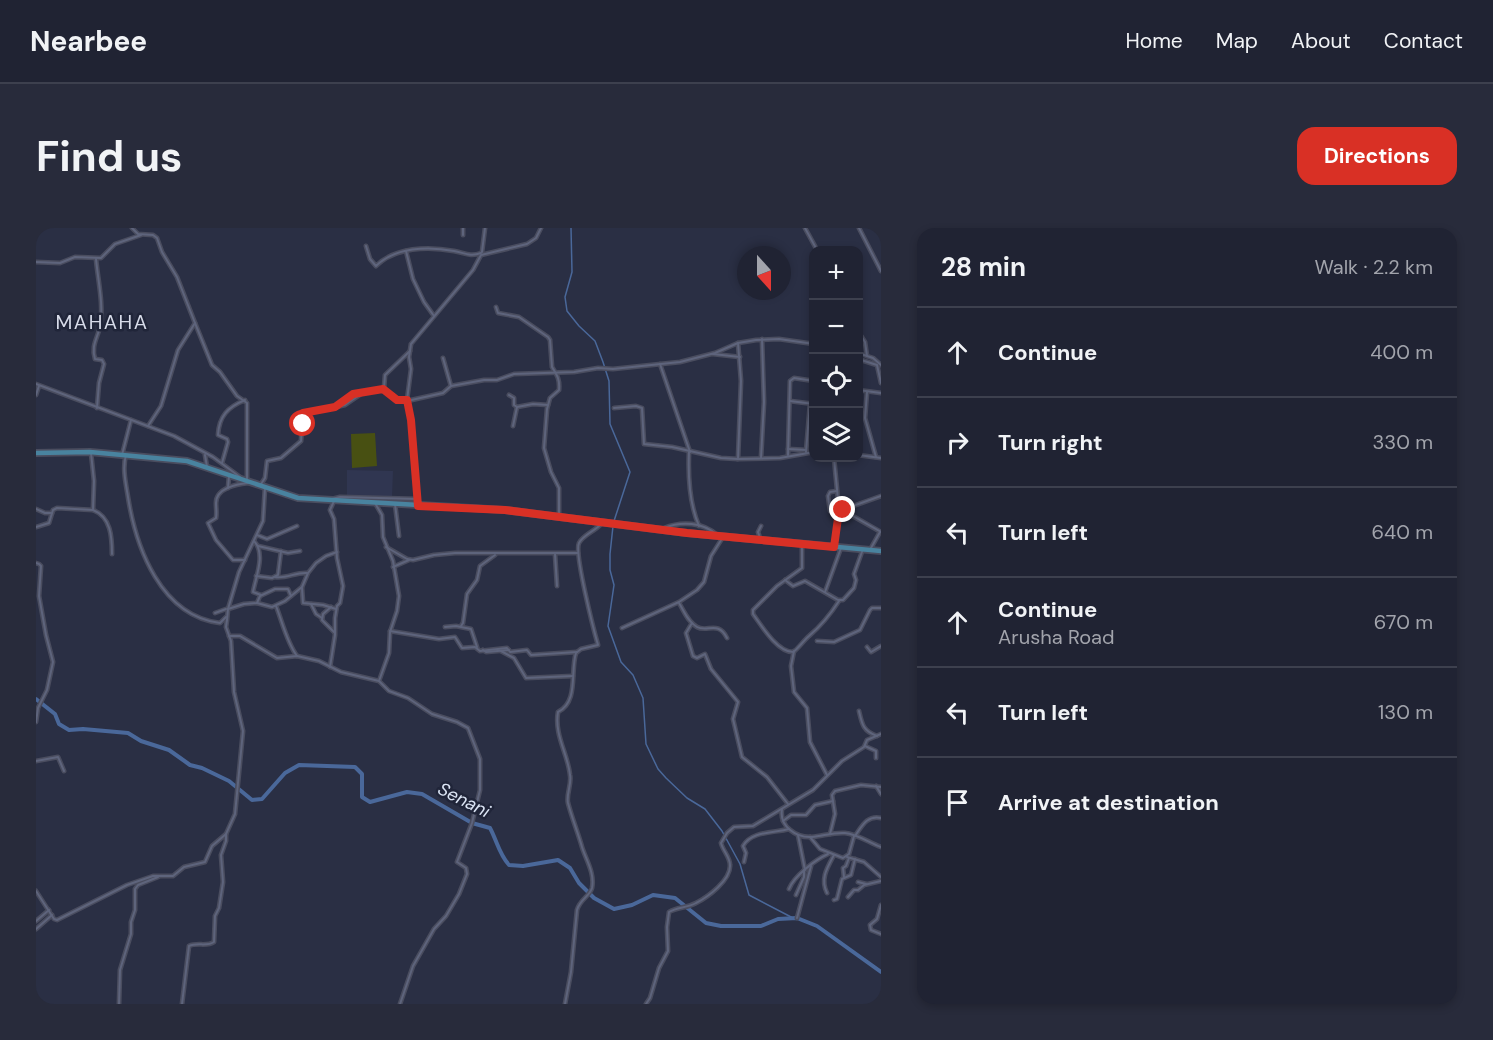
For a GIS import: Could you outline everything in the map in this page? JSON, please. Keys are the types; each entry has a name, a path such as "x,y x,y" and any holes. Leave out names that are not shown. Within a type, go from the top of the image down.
{"main road":[{"path":"36,453 90,452 187,461 296,498 505,510 761,541 881,551"}],"street":[{"path":"132,228 141,235"},
{"path":"463,228 463,235"},
{"path":"418,506 411,420 407,400 411,344 473,270 482,254 485,228"},
{"path":"366,246 370,259 376,266 394,254 405,250 443,250 471,255 530,243 536,238 541,228"},
{"path":"805,228 815,246"},
{"path":"859,228 881,271"},
{"path":"36,262 62,263 75,256 96,259 104,257 115,244 141,235 151,234 157,238 162,252 177,277 212,365 220,372 237,396 248,404 248,481"},
{"path":"405,250 413,279 434,316"},
{"path":"96,259 100,325 93,353 95,359 102,360 104,364 97,408"},
{"path":"496,307 498,313 519,317 548,337 551,343 552,367 558,373 559,390 550,398 546,412 544,452 550,472 559,488 559,516"},
{"path":"148,426 161,406 178,350 195,324"},
{"path":"761,459 765,402 762,339"},
{"path":"258,485 265,478 267,461 281,458 301,441 303,413 345,405 364,392 384,389 397,400 407,400 441,394 451,386 496,380 514,374 558,373 660,364 712,354 738,343 762,339 809,343"},
{"path":"863,339 867,356"},
{"path":"738,343 741,381 738,459"},
{"path":"384,389 385,375 410,351"},
{"path":"712,354 740,357"},
{"path":"861,354 881,364"},
{"path":"442,358 451,386"},
{"path":"863,360 877,365 881,383"},
{"path":"660,364 690,451 691,496 693,512 699,526"},
{"path":"788,456 791,379 809,381"},
{"path":"36,395 38,385 174,436 248,481"},
{"path":"863,391 881,393"},
{"path":"867,392 866,418 876,457"},
{"path":"509,395 515,399 514,405 517,407 513,426"},
{"path":"222,464 228,442 227,439 218,435 221,419 231,407 245,400"},
{"path":"789,400 809,403"},
{"path":"517,407 533,404 548,405"},
{"path":"614,408 636,406 642,408 644,444 738,459 788,456 807,451"},
{"path":"807,451 812,408"},
{"path":"131,419 124,465 132,518 146,562 167,592 186,610 203,620 220,623 228,615"},
{"path":"788,449 807,451"},
{"path":"90,452 94,481 93,510"},
{"path":"205,454 207,467"},
{"path":"863,456 881,458"},
{"path":"834,462 841,511 834,547"},
{"path":"228,488 229,475"},
{"path":"245,560 233,560 216,540 208,523 216,518 217,498 235,484 248,481"},
{"path":"182,1004 189,946 214,942 215,916 219,908 223,881 221,855 226,834 235,814 243,741 226,627 228,609 239,572 265,515 265,487"},
{"path":"837,491 830,492 828,496 830,511 841,511 881,496"},
{"path":"330,668 336,609 340,603 343,586 334,519 330,510 332,500 340,497 418,499"},
{"path":"375,503 382,515 383,537 393,561 399,596 390,631 389,653 380,681"},
{"path":"396,504 399,536"},
{"path":"36,527 49,523 52,513 57,508 93,510 107,522 112,540 112,554"},
{"path":"36,509 52,513"},
{"path":"841,511 881,532 870,550"},
{"path":"483,650 505,648 511,652 527,650 531,655 577,652 598,645 586,602 578,553 580,542 604,523"},
{"path":"622,628 679,602 697,590 704,582 711,556 721,536 712,530 679,523 661,529"},
{"path":"257,535 267,539 297,526"},
{"path":"761,526 758,532 761,541"},
{"path":"254,541 260,554 254,593 261,595 277,589 288,590 291,596"},
{"path":"794,651 778,645 766,634 753,614 753,610 785,580 802,568 802,545"},
{"path":"258,546 288,552 300,551"},
{"path":"387,547 409,560"},
{"path":"825,592 841,548"},
{"path":"827,776 810,742 807,708 794,692 790,666 794,651 823,625 839,601 843,600 854,588 856,580 854,574 863,549"},
{"path":"275,577 278,574 281,551"},
{"path":"336,609 302,603 302,588 308,573 326,556 337,552"},
{"path":"393,567 409,560 446,554 578,553"},
{"path":"555,554 557,586"},
{"path":"461,626 467,594 477,580 480,566 495,555"},
{"path":"36,563 41,567 39,596 53,662 47,690 38,708 36,722"},
{"path":"256,576 279,578 297,572 308,573"},
{"path":"785,580 792,586 804,581 839,601"},
{"path":"215,613 244,604 258,603 276,606 302,588"},
{"path":"258,603 261,595"},
{"path":"679,602 692,623 700,629 711,627 722,631 727,638"},
{"path":"310,604 322,621 327,623 330,630 334,632"},
{"path":"276,606 279,620 284,625 290,645 297,656"},
{"path":"322,618 331,607"},
{"path":"817,641 834,642 860,630 870,610 881,608"},
{"path":"692,623 686,633 693,656 697,658 705,654 711,669 738,702 733,719 742,757 767,777 788,804"},
{"path":"445,627 461,626 471,629 479,651 509,650"},
{"path":"390,631 440,639 455,637 462,648 477,647"},
{"path":"229,636 240,636 277,658 297,656 319,661 330,668 353,676 380,681 385,688 432,714 468,728 480,765 478,800 457,862 466,868 467,874 452,906 434,929 417,958 400,1004"},
{"path":"867,646 871,652 881,646"},
{"path":"501,651 514,658 526,678 573,676"},
{"path":"565,1004 571,972 577,910 592,886 588,859 582,849 568,802 571,778 559,741 557,716 568,701 577,652"},
{"path":"859,711 862,727 870,734 879,735"},
{"path":"646,1004 659,969 669,951 667,927 669,912 695,904 724,880 729,873 730,864 721,843 730,830 736,827 753,826 782,809 818,786 842,761 865,746 867,740 879,735"},
{"path":"865,746 876,751 876,758"},
{"path":"36,761 58,757 64,771"},
{"path":"877,781 876,785 881,794"},
{"path":"830,834 835,814 833,793 838,789 861,785 881,787"},
{"path":"783,821 790,815 806,815 814,806 833,801"},
{"path":"782,809 783,821 797,834 810,837 846,833 881,847"},
{"path":"844,877 843,868 846,866 854,836 869,819 881,818"},
{"path":"744,862 746,853 743,846 746,842 761,834 789,829"},
{"path":"119,1004 120,970 131,934 136,888 153,879 173,876 184,867 205,862 213,844 226,834"},
{"path":"796,895 805,875 797,834"},
{"path":"810,837 820,849 843,858 848,857 865,862 881,877 854,890 848,897"},
{"path":"789,889 793,880 830,854"},
{"path":"826,893 823,883 825,873 834,855"},
{"path":"834,900 837,899 840,882 844,877 850,875 855,859"},
{"path":"796,918 811,866"},
{"path":"36,891 57,920 127,885 146,878 165,877"},
{"path":"858,882 866,884"},
{"path":"881,905 879,916 871,924 871,929 881,934"},
{"path":"36,921 49,910"},
{"path":"36,929 52,915"}],"shaded area":[{"path":"347,470 393,471 392,497 347,496"}],"green space":[{"path":"375,433 377,466 352,468 351,434"}],"waterway":[{"path":"571,228 572,272 565,297 567,311 595,341 609,381 610,424 630,472 614,521"},
{"path":"613,526 610,570 614,585 608,626 621,662 633,675 643,698 646,744 658,769 687,798 705,809 722,831 740,864 749,895 793,918"},
{"name":"Senani","path":"36,699 55,714 59,724 69,730 128,733 141,741 169,750 190,765 229,781 252,800 262,799 285,773 299,765 355,767 362,774 362,797 370,802 407,792 422,794 472,823 490,828 500,852 509,865 523,866 558,860 570,868 579,883 594,898 614,909 632,905 653,895 675,898 706,923 721,926 761,926 778,919 797,918 817,926 881,972"}],"district":[{"name":"MAHAHA","path":"102,322"}],"route":[{"path":"303,424 303,413 335,407 350,396 361,392 383,389 399,401 407,400 411,420 418,506 546,514 687,533 834,547 839,511 843,510"}]}
